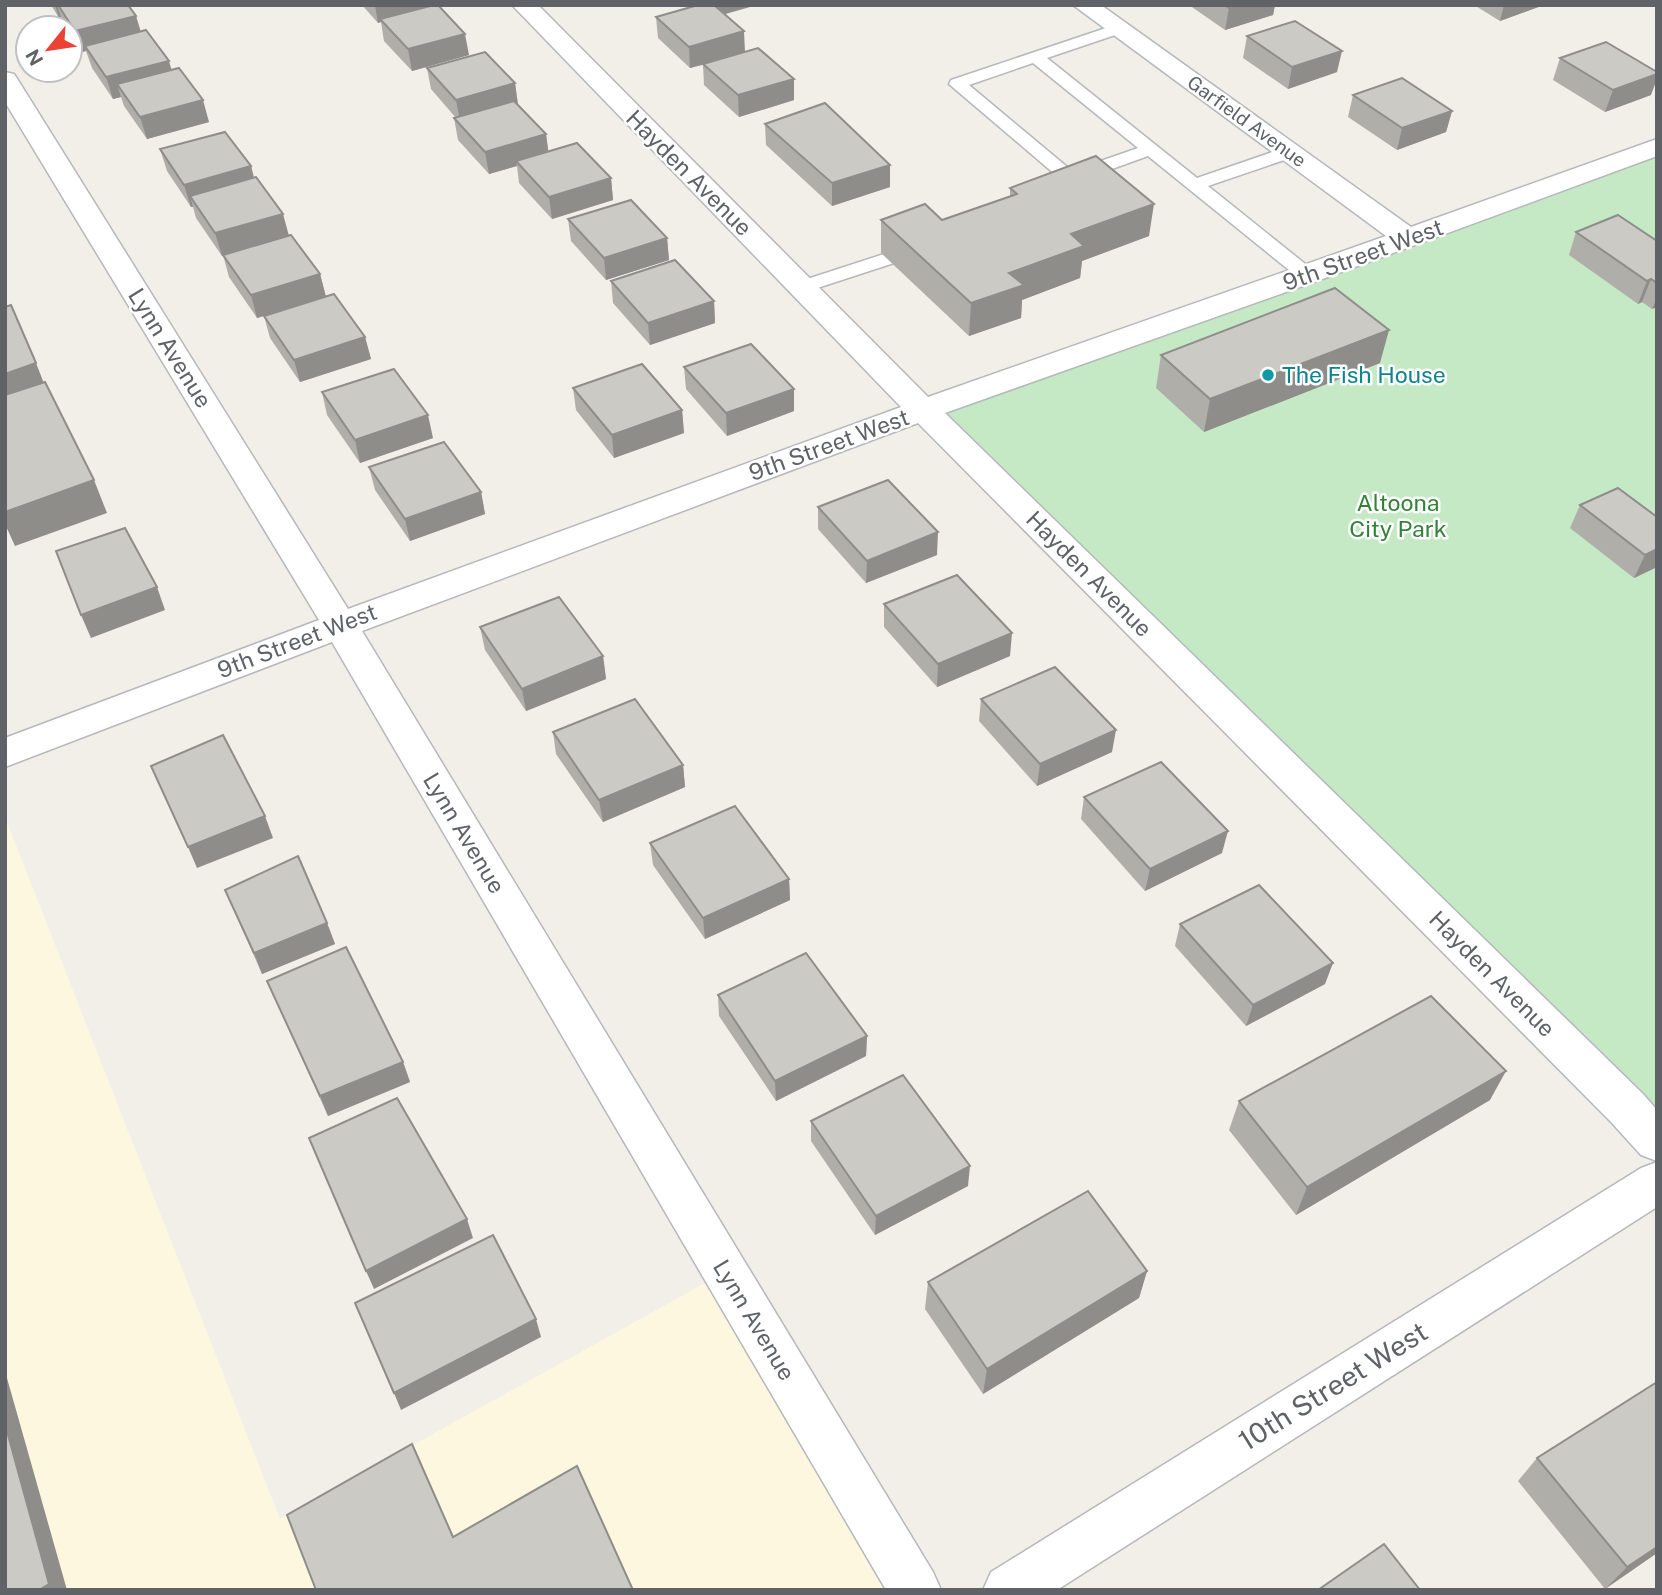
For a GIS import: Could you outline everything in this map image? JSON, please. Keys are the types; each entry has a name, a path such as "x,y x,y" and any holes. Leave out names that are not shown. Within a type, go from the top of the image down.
{"street":[{"name":"Hayden Avenue","path":"524,5 923,410 1627,1108 1657,1141"},
{"name":"Garfield Avenue","path":"1085,5 1381,217 1407,239"},
{"name":"Lynn Avenue","path":"5,80 340,625 915,1590"},
{"name":"9th Street West","path":"5,753 340,625 923,410 1307,275 1657,147"},
{"name":"10th Street West","path":"1009,1590 1657,1182"}],"lane":[{"path":"1070,178 957,84 1118,29"},
{"path":"1035,57 1307,275"},
{"path":"1046,187 1150,149"},
{"path":"1195,185 1290,152"},
{"path":"802,287 887,259"}],"shaded area":[{"path":"5,817 280,1519 725,1272 915,1590 5,1590"}],"green space":[{"name":"Altoona City Park","path":"1657,147 1657,1141 923,410"}],"building":[{"path":"58,5 128,5 136,16 84,29 84,14 64,14"},
{"path":"438,5 465,34 408,49 380,19"},
{"path":"698,5 714,5 744,31 689,47 656,17"},
{"path":"1295,21 1342,51 1292,67 1247,36"},
{"path":"146,30 169,61 106,77 85,46"},
{"path":"1606,42 1657,74 1613,90 1560,58"},
{"path":"758,48 794,79 738,95 703,64"},
{"path":"485,52 515,83 456,100 427,68"},
{"path":"179,68 203,100 140,117 117,84"},
{"path":"1402,78 1452,111 1402,128 1353,95"},
{"path":"514,101 546,134 485,152 454,118"},
{"path":"825,103 890,165 832,183 765,124"},
{"path":"225,132 251,166 184,185 160,149"},
{"path":"577,143 611,178 549,197 516,161"},
{"path":"1096,156 1154,204 1071,234 1084,246 1009,273 1024,285 971,303 881,220 925,204 942,220 1017,194 1010,188"},
{"path":"256,177 283,214 215,233 190,196"},
{"path":"631,200 667,238 604,258 568,219"},
{"path":"1618,215 1657,241 1657,283 1651,279 1647,281 1576,232"},
{"path":"291,235 320,274 251,295 223,255"},
{"path":"675,260 714,301 648,323 611,281"},
{"path":"1335,288 1389,330 1210,399 1161,355"},
{"path":"334,294 365,337 294,360 264,316"},
{"path":"11,305 36,363 5,374 5,307"},
{"path":"751,344 794,389 726,413 684,367"},
{"path":"642,364 682,410 612,435 573,388"},
{"path":"394,369 428,415 355,440 322,392"},
{"path":"45,382 94,480 5,512 5,395"},
{"path":"444,442 481,492 405,519 369,467"},
{"path":"888,480 938,532 867,561 818,507"},
{"path":"1618,488 1657,517 1657,549 1645,555 1580,505"},
{"path":"125,528 157,587 81,615 56,551"},
{"path":"957,575 1012,633 938,664 884,604"},
{"path":"559,597 603,656 522,689 480,627"},
{"path":"1055,667 1116,730 1040,764 981,699"},
{"path":"635,699 683,765 599,800 553,732"},
{"path":"223,735 265,816 188,847 151,766"},
{"path":"1161,762 1228,831 1150,869 1084,797"},
{"path":"735,806 789,879 703,918 650,843"},
{"path":"298,856 327,923 254,953 225,890"},
{"path":"1259,885 1333,963 1253,1005 1180,924"},
{"path":"346,947 403,1062 320,1096 267,981"},
{"path":"806,953 867,1036 775,1081 718,995"},
{"path":"1431,996 1506,1071 1307,1187 1239,1101"},
{"path":"903,1075 970,1166 876,1216 811,1121"},
{"path":"397,1098 467,1219 366,1271 309,1138"},
{"path":"1088,1191 1147,1271 987,1369 928,1282"},
{"path":"493,1235 536,1319 394,1393 355,1303"},
{"path":"1657,1382 1657,1547 1627,1567 1537,1458"},
{"path":"5,1424 49,1584 39,1590 5,1590"},
{"path":"412,1444 453,1537 577,1466 633,1590 316,1590 287,1515"},
{"path":"1384,1544 1420,1590 1318,1590"}],"place":[{"name":"The Fish House","path":"1268,375"}]}
